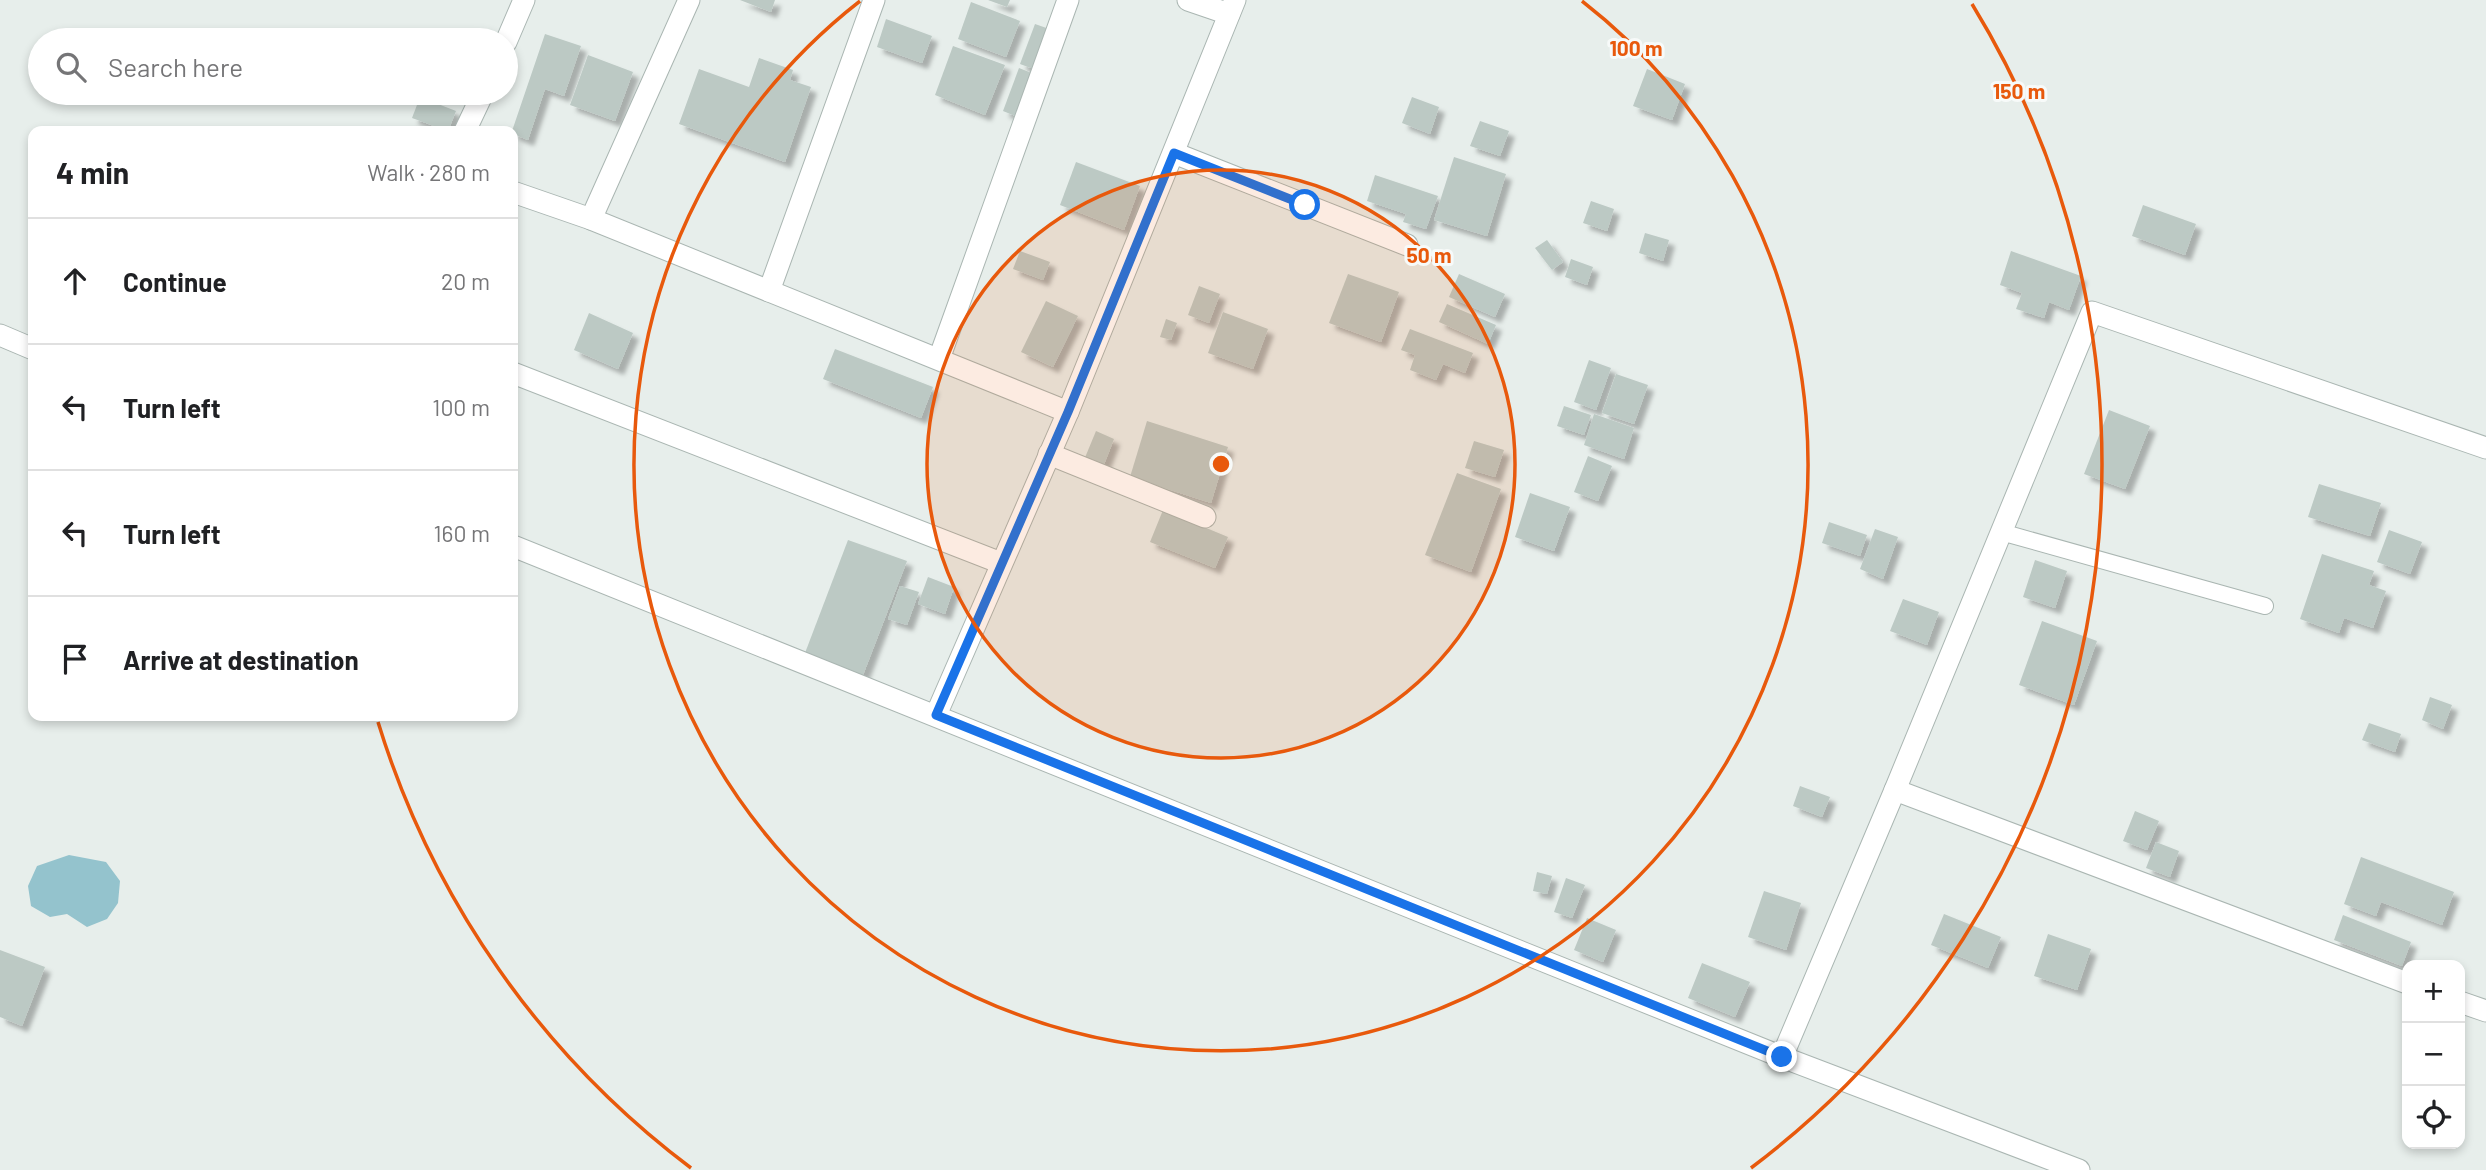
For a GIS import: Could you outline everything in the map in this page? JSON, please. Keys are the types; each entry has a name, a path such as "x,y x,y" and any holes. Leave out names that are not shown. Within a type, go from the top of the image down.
{"street":[{"path":"512,28 524,0"},
{"path":"591,219 689,0"},
{"path":"769,291 874,0"},
{"path":"939,359 1068,0"},
{"path":"936,715 1068,412 1232,7 1188,0"},
{"path":"468,126 478,105"},
{"path":"1174,153 1407,245"},
{"path":"518,194 591,219 1068,412"},
{"path":"1782,1057 2092,312 2486,448"},
{"path":"0,335 28,347"},
{"path":"518,375 1001,564"},
{"path":"1049,454 1205,517"},
{"path":"518,548 1782,1057 2079,1170"},
{"path":"1895,790 2402,981"},
{"path":"2465,1004 2486,1012"}],"lane":[{"path":"2001,532 2265,606"}],"water":[{"path":"69,855 106,862 120,881 118,903 107,919 87,927 67,914 50,917 31,906 28,886 37,866"}],"building":[{"path":"740,0 775,0 771,12"},
{"path":"988,0 1010,0 1007,7"},
{"path":"971,2 1020,21 1006,57 958,39"},
{"path":"886,19 932,36 922,63 877,47"},
{"path":"1035,24 1055,31 1039,71 1020,64"},
{"path":"545,34 581,46 564,96 545,89 528,140 518,136 518,126 514,126"},
{"path":"953,46 1005,65 985,115 935,95"},
{"path":"588,55 633,72 615,121 570,105"},
{"path":"759,58 793,70 790,80 811,87 785,162 679,124 699,69 749,87"},
{"path":"1019,68 1039,76 1023,119 1003,111"},
{"path":"1647,69 1685,84 1672,120 1633,106"},
{"path":"1412,97 1439,107 1430,134 1402,123"},
{"path":"417,105 441,105 456,111 450,126 434,126 412,118"},
{"path":"1480,121 1509,131 1500,156 1470,146"},
{"path":"1454,157 1506,174 1487,236 1434,220"},
{"path":"1076,162 1140,186 1124,230 1060,205"},
{"path":"1375,175 1438,196 1426,229 1403,222 1406,214 1367,201"},
{"path":"1591,201 1614,209 1607,231 1583,223"},
{"path":"2143,205 2196,224 2185,255 2132,236"},
{"path":"1645,233 1669,240 1663,261 1639,253"},
{"path":"1547,240 1563,262 1552,270 1535,248"},
{"path":"1020,251 1050,262 1043,280 1013,269"},
{"path":"2011,251 2081,276 2069,310 2049,302 2044,318 2016,309 2022,293 2000,285"},
{"path":"1571,259 1593,267 1587,285 1565,277"},
{"path":"1348,274 1399,292 1381,342 1329,323"},
{"path":"1459,274 1505,294 1495,317 1449,297"},
{"path":"1199,286 1220,294 1209,323 1188,315"},
{"path":"1046,301 1078,316 1053,367 1021,352"},
{"path":"1447,304 1496,325 1488,344 1439,322"},
{"path":"1223,312 1268,329 1253,369 1208,353"},
{"path":"589,313 633,333 618,369 574,350"},
{"path":"1166,319 1177,323 1171,340 1160,337"},
{"path":"1410,329 1473,353 1465,373 1443,364 1436,380 1410,370 1415,355 1401,350"},
{"path":"835,349 933,387 921,418 823,379"},
{"path":"1589,360 1611,368 1596,410 1574,402"},
{"path":"1616,374 1648,385 1634,424 1602,413"},
{"path":"1564,406 1591,415 1584,435 1557,426"},
{"path":"2109,410 2150,426 2125,489 2084,474"},
{"path":"1594,414 1634,428 1624,459 1584,445"},
{"path":"1147,421 1228,447 1211,503 1130,477"},
{"path":"1096,431 1114,439 1103,467 1084,460"},
{"path":"1474,441 1504,450 1495,477 1465,468"},
{"path":"1588,456 1612,466 1598,501 1574,492"},
{"path":"1457,473 1501,489 1471,572 1425,555"},
{"path":"2319,484 2381,503 2370,536 2308,517"},
{"path":"1530,493 1570,507 1554,551 1515,537"},
{"path":"1163,510 1228,537 1215,568 1150,542"},
{"path":"1829,522 1867,535 1860,556 1822,543"},
{"path":"1875,529 1898,537 1883,579 1860,569"},
{"path":"2389,530 2422,542 2410,574 2377,562"},
{"path":"848,540 907,561 863,675 805,653"},
{"path":"2322,554 2374,571 2369,585 2386,591 2373,628 2344,618 2339,633 2300,619"},
{"path":"2035,560 2067,571 2055,608 2023,597"},
{"path":"928,577 954,587 945,614 918,604"},
{"path":"900,586 919,592 907,625 888,619"},
{"path":"1903,599 1939,612 1927,645 1890,631"},
{"path":"2042,621 2097,641 2074,705 2019,685"},
{"path":"2430,697 2452,705 2443,729 2422,720"},
{"path":"2369,723 2401,734 2395,752 2362,740"},
{"path":"1800,786 1830,797 1822,817 1793,806"},
{"path":"2135,811 2159,821 2147,850 2123,841"},
{"path":"2156,842 2179,851 2170,877 2146,868"},
{"path":"2361,857 2454,892 2442,925 2381,902 2376,916 2344,904"},
{"path":"1537,872 1552,876 1547,894 1533,891"},
{"path":"1566,878 1585,885 1572,918 1554,912"},
{"path":"1764,891 1801,903 1786,950 1748,937"},
{"path":"1944,914 2001,937 1988,968 1931,945"},
{"path":"2343,915 2411,942 2402,960 2402,966 2334,940"},
{"path":"1587,918 1616,930 1603,962 1574,950"},
{"path":"2048,934 2091,949 2077,990 2034,976"},
{"path":"0,950 45,967 22,1026 0,1017"},
{"path":"1702,963 1750,982 1735,1017 1688,998"}],"route":[{"path":"1305,205 1174,153 1068,412 936,715 1782,1057"}]}
